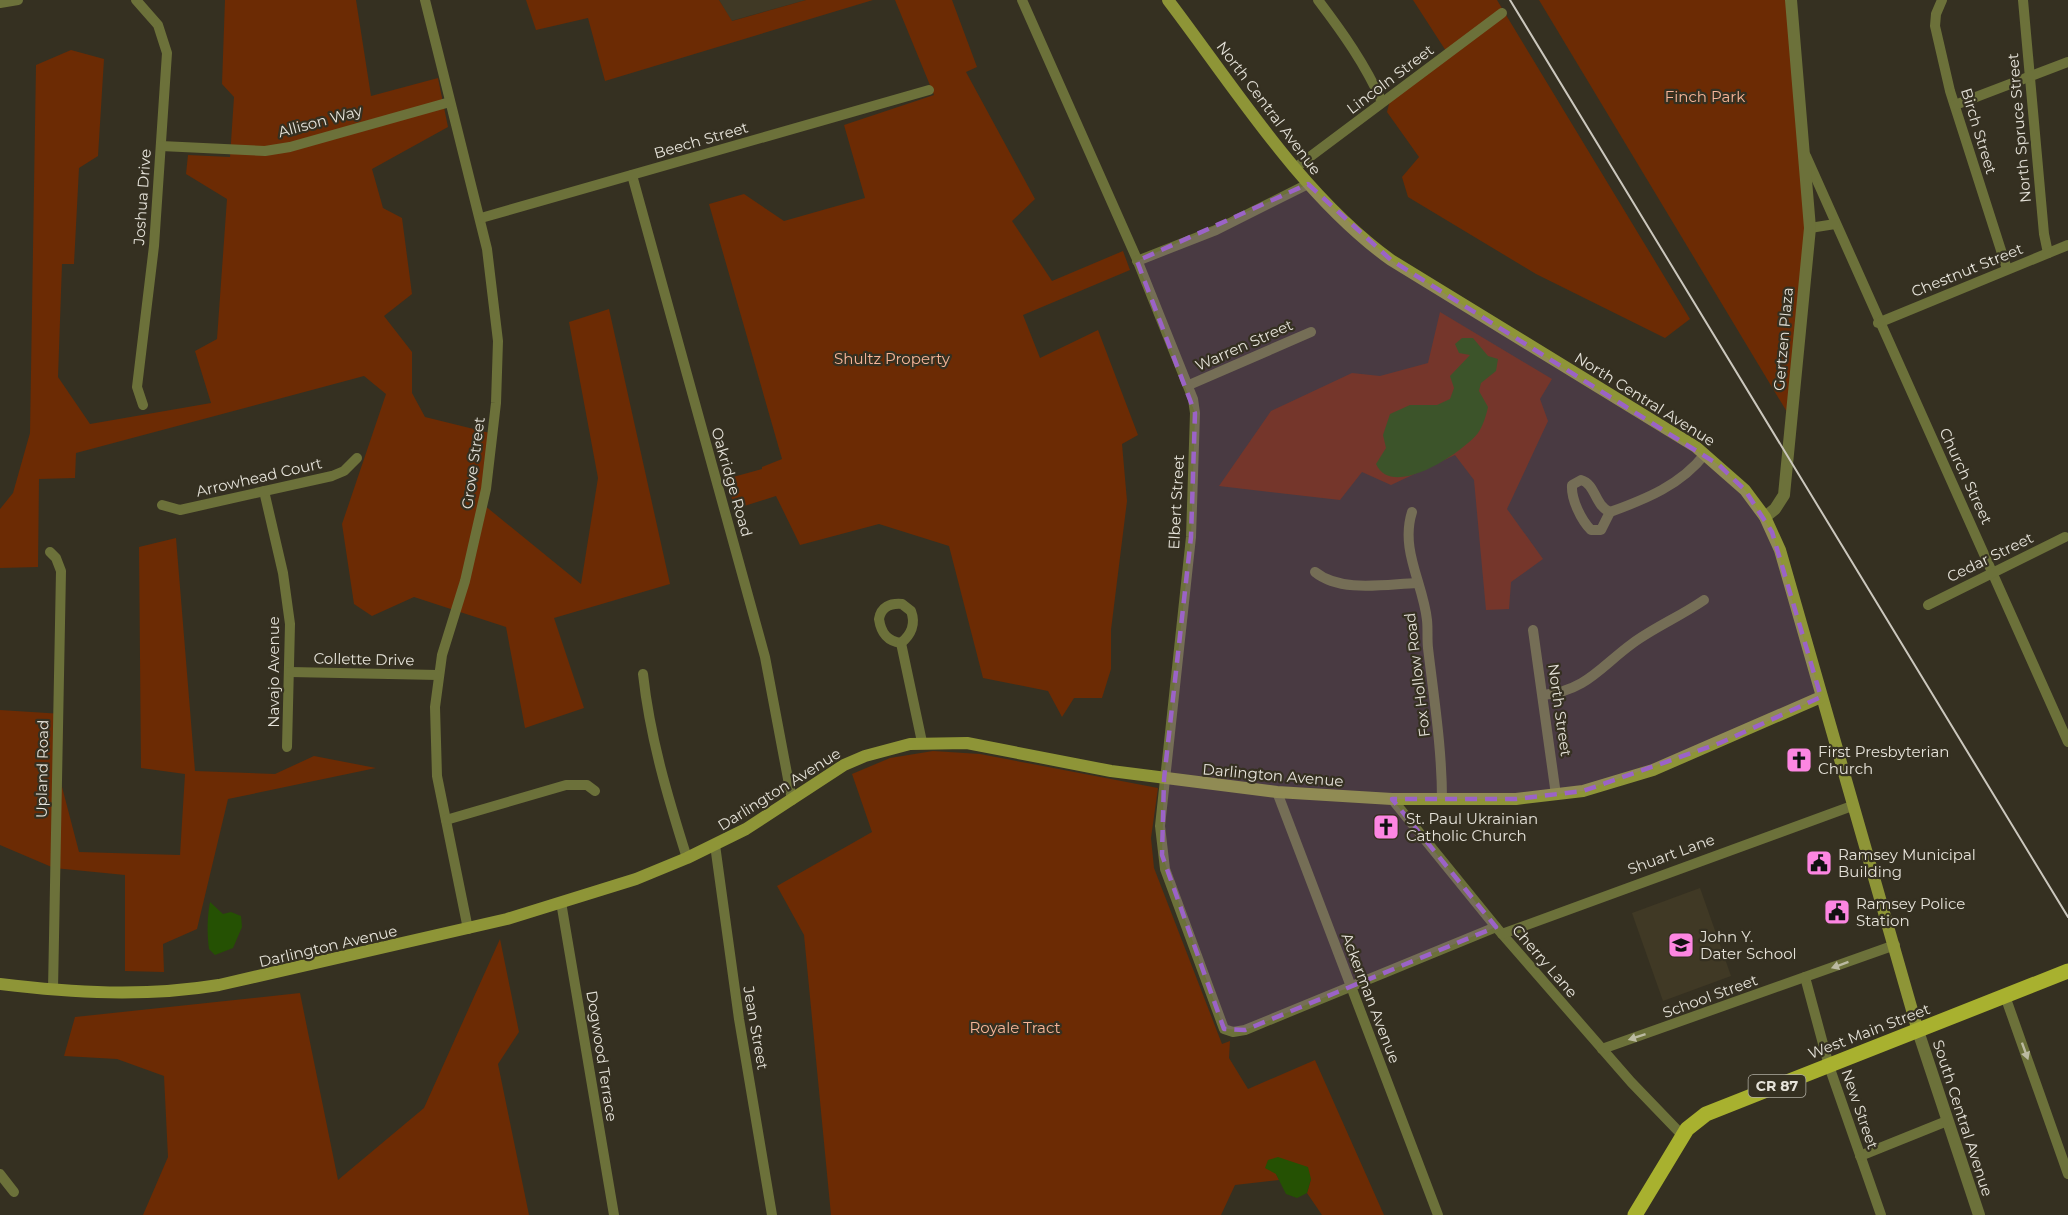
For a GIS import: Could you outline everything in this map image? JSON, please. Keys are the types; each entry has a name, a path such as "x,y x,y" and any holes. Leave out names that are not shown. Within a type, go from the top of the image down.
{"main road":[{"name":"North Central Avenue","path":"1168,0 1295,168 1357,233 1391,260 1705,454 1734,478 1765,517 1780,550 1918,1031"},
{"name":"Darlington Avenue","path":"0,984 53,990 183,991 219,986 468,929 636,879 687,858 715,845 792,800 825,776 865,756 922,742 967,743 1003,748 1091,767 1164,779 1277,792 1392,800 1556,795 1583,791 1653,770 1821,697"},
{"name":"West Main Street","path":"1685,1132 1706,1114 2068,971"},
{"name":"CR 87","path":"1635,1215 1685,1132"}],"street":[{"path":"0,3 18,0"},
{"name":"Joshua Drive","path":"136,0 158,25 166,53 154,246 137,387 143,405"},
{"name":"Grove Street","path":"425,0 481,218 492,280 498,342 492,449 479,529 465,581 448,630 438,675 435,707 435,759 468,929"},
{"name":"Elbert Street","path":"1022,0 1137,261 1188,385 1195,413 1191,537 1160,826 1165,869 1224,1029"},
{"path":"1318,0 1354,49 1383,102"},
{"name":"Church Street","path":"1791,0 1806,156 1878,323 2067,737"},
{"name":"Birch Street","path":"1942,0 1936,14 1935,26 1955,105 2007,269"},
{"name":"North Spruce Street","path":"2023,0 2048,253"},
{"name":"Lincoln Street","path":"1295,168 1502,13"},
{"path":"1955,105 2068,62"},
{"name":"Beech Street","path":"481,218 929,90"},
{"name":"Allison Way","path":"160,146 265,151 290,147 450,102"},
{"name":"Gertzen Plaza","path":"1765,517 1780,503 1784,495 1810,228 1806,156"},
{"name":"Oakridge Road","path":"632,175 765,657 792,800"},
{"path":"1137,261 1216,230 1308,184"},
{"path":"1810,228 1835,224"},
{"name":"Chestnut Street","path":"1878,323 2007,269 2048,253 2067,249"},
{"name":"Warren Street","path":"1188,385 1311,332"},
{"path":"1610,512 1600,506 1585,481 1581,480 1572,485 1573,495 1585,524 1591,530 1600,530 1610,512 1679,481 1705,454"},
{"name":"Arrowhead Court","path":"162,505 180,510 335,475 357,458"},
{"name":"Navajo Avenue","path":"264,492 288,598 290,672 287,747"},
{"name":"Fox Hollow Road","path":"1412,512 1408,526 1408,541 1427,621 1442,754 1442,800"},
{"name":"Cedar Street","path":"1928,605 2065,537"},
{"name":"Upland Road","path":"50,552 56,558 61,571 53,990"},
{"path":"1315,572 1324,579 1337,583 1417,583"},
{"path":"1544,694 1571,690 1586,683 1635,642 1704,600"},
{"name":"North Street","path":"1533,630 1544,694 1556,795"},
{"path":"901,643 922,742"},
{"name":"Collette Drive","path":"290,672 438,675"},
{"path":"644,674 646,700 664,784 687,858"},
{"path":"446,820 566,784 587,785 595,791"},
{"name":"Ackerman Avenue","path":"1277,792 1438,1215"},
{"name":"Cherry Lane","path":"1392,800 1499,931 1602,1049 1672,1128 1685,1132"},
{"name":"Shuart Lane","path":"1224,1029 1233,1032 1245,1030 1499,931 1852,806"},
{"name":"Jean Street","path":"715,845 739,1019 772,1215"},
{"name":"Dogwood Terrace","path":"561,902 614,1215"},
{"name":"School Street","path":"1602,1049 1895,945"},
{"name":"New Street","path":"1805,977 1829,1066 1881,1215"},
{"path":"2005,996 2068,1174"},
{"name":"South Central Avenue","path":"1918,1031 1979,1215"},
{"path":"1860,1156 1947,1121"},
{"path":"0,1174 14,1191"}],"highlighted area":[{"path":"1308,184 1391,260 1719,465 1745,490 1772,532 1821,697 1720,743 1583,791 1516,799 1392,799 1496,927 1245,1030 1224,1029 1162,855 1164,779 1191,537 1195,413 1137,261"}],"shaded area":[{"path":"719,0 806,0 731,21"},
{"path":"1462,338 1473,338 1488,356 1498,359 1496,371 1481,383 1479,391 1488,407 1480,430 1470,442 1427,470 1396,477 1384,474 1376,464 1386,448 1383,435 1390,414 1410,405 1437,405 1450,399 1454,388 1450,376 1470,355 1459,353 1455,344"},
{"name":"John Y. Dater School","path":"1700,888 1731,976 1663,1001 1632,913"},
{"path":"210,902 223,914 231,912 241,916 242,927 233,948 215,955 209,949 208,943"},
{"path":"1278,1157 1308,1167 1311,1179 1307,1193 1297,1198 1286,1194 1276,1174 1265,1168 1268,1160"}],"green space":[{"path":"225,0 356,0 371,96 438,78 448,127 372,169 383,208 402,218 412,294 384,316 412,352 412,393 425,417 494,434 484,505 581,584 598,478 569,322 609,309 670,584 554,618 584,708 525,728 506,627 414,597 372,616 354,604 342,524 386,394 364,376 76,453 75,478 39,479 38,567 0,568 0,509 13,493 30,433 36,65 71,50 104,59 98,156 79,168 74,264 62,264 58,377 90,424 211,403 195,351 217,339 227,199 186,174 188,155 230,157 234,97 222,84"},
{"path":"526,0 719,0 732,21 806,0 873,0 605,81 588,18 536,30"},
{"name":"Shultz Property","path":"895,0 952,0 977,67 966,72 1035,199 1012,221 1052,281 1123,251 1130,270 1023,315 1040,358 1098,330 1138,435 1122,444 1127,501 1111,630 1111,669 1102,698 1074,698 1062,717 1048,691 983,678 949,546 879,524 800,545 776,496 735,509 726,479 762,469 782,459 709,204 744,194 784,221 865,198 844,125 934,95"},
{"path":"1413,0 1497,0 1690,319 1665,338 1536,274 1408,197 1402,177 1419,157 1387,112 1392,92 1446,51"},
{"name":"Finch Park","path":"1539,0 1790,0 1810,230 1796,427"},
{"path":"1440,312 1552,379 1540,399 1548,421 1507,509 1543,559 1511,582 1509,609 1486,610 1474,480 1455,455 1391,485 1362,472 1340,500 1219,486 1271,411 1352,373 1380,376 1428,363"},
{"path":"176,538 195,771 275,774 314,756 376,768 228,799 197,929 163,944 164,972 125,971 125,875 54,868 0,845 0,710 63,714 61,783 79,852 180,855 185,774 141,768 139,547"},
{"name":"Royale Tract","path":"933,751 980,754 1158,788 1151,838 1154,868 1222,1044 1230,1041 1229,1058 1248,1089 1315,1060 1384,1215 1322,1215 1307,1193 1311,1179 1276,1174 1279,1180 1235,1185 1221,1215 831,1215 804,935 777,886 872,832 852,774 890,758"},
{"path":"500,939 519,1032 498,1064 529,1215 143,1215 168,1157 164,1076 117,1059 64,1056 75,1017 300,993 338,1180 424,1108"}],"railway":[{"path":"1510,0 2068,917"}],"place":[{"name":"First Presbyterian Church","path":"1799,760"},
{"name":"St. Paul Ukrainian Catholic Church","path":"1386,827"},
{"name":"Ramsey Municipal Building","path":"1819,863"},
{"name":"Ramsey Police Station","path":"1837,912"},
{"name":"John Y. Dater School","path":"1681,945"}]}
